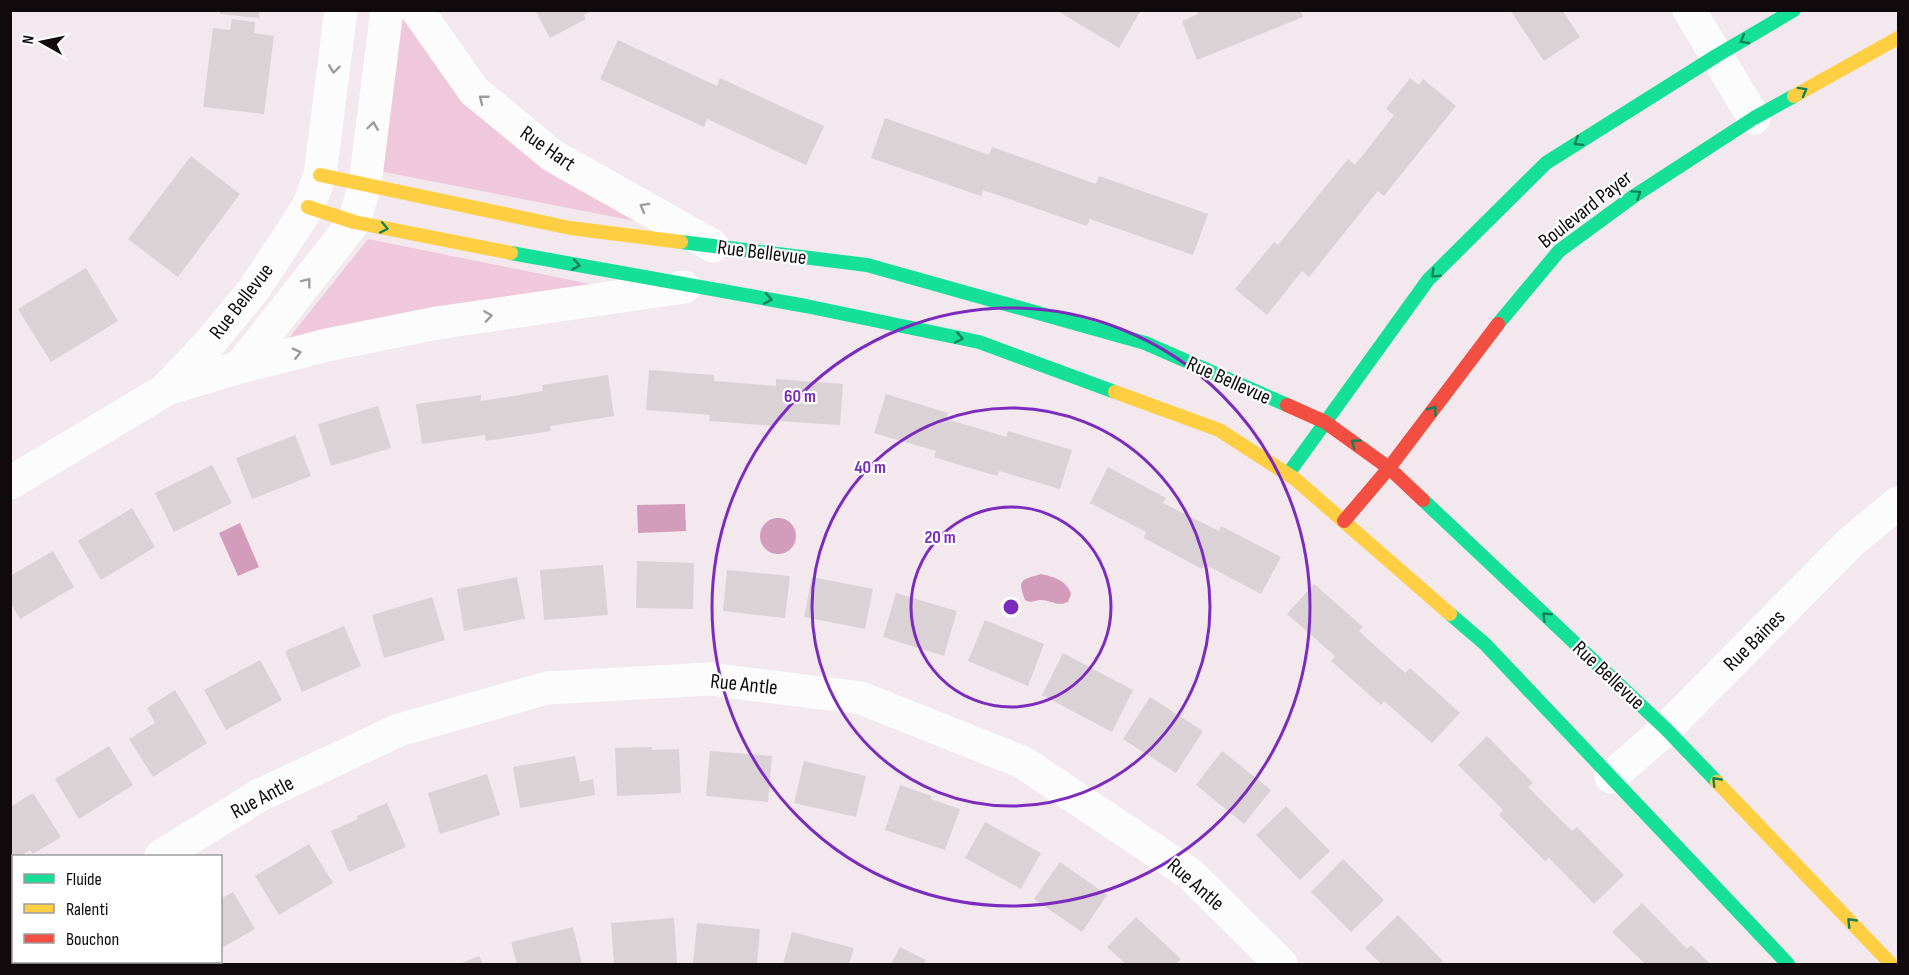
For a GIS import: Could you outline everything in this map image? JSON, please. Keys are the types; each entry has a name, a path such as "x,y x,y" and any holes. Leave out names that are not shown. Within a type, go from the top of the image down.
{"street":[{"path":"320,175 341,10"},
{"path":"365,184 387,10"},
{"name":"Rue Hart","path":"417,10 474,91 553,156 713,246"},
{"path":"1689,10 1754,118"},
{"path":"1288,474 1428,280 1546,163 1716,56 1794,10"},
{"name":"Boulevard Payer","path":"1344,521 1389,468 1499,322 1559,251 1634,196 1754,118 1899,38"},
{"name":"Rue Bellevue","path":"167,389 207,346 255,288 308,207 320,175 570,228 867,266 1144,343 1325,422 1389,468 1666,729 1891,964"},
{"name":"Rue Bellevue","path":"240,367 354,222 365,184"},
{"name":"Rue Bellevue","path":"308,207 354,222 550,261 806,306 979,342 1219,430 1288,474 1485,644 1788,964"},
{"name":"Rue Bellevue","path":"10,483 167,389 240,367 327,345 437,323 694,286"},
{"name":"Rue Baines","path":"1611,777 1666,729 1852,541 1899,503"},
{"name":"Rue Antle","path":"163,855 258,796 399,730 547,688 709,679 861,698 1022,762 1190,874 1281,964"}],"shaded area":[{"path":"402,11 419,28 656,225 379,171"},
{"path":"368,239 600,286 289,338"},
{"path":"685,504 686,531 638,533 637,505"},
{"path":"778,518 790,524 796,536 790,548 778,554 766,548 760,536 766,524"},
{"path":"240,523 259,567 238,576 219,533"},
{"path":"1041,574 1055,578 1067,586 1071,594 1068,602 1057,604 1045,600 1031,602 1025,600 1021,584 1025,579"}],"building":[{"path":"220,10 260,10 259,18 220,14"},
{"path":"535,10 593,10 584,15 586,19 550,38"},
{"path":"1056,10 1141,10 1119,48"},
{"path":"1196,10 1300,10 1303,17 1197,60 1182,21 1198,14"},
{"path":"1510,10 1562,10 1580,37 1544,61"},
{"path":"232,19 255,22 254,33 274,36 264,114 203,107 213,28 230,30"},
{"path":"618,40 717,86 720,78 824,126 806,165 707,119 704,127 600,79"},
{"path":"1410,78 1419,85 1423,79 1456,106 1384,196 1378,191 1309,277 1302,271 1267,315 1235,289 1274,242 1278,245 1348,159 1355,165 1394,115 1386,109"},
{"path":"885,118 989,155 992,147 1096,184 1099,176 1208,214 1193,255 1090,219 1087,226 983,190 981,196 871,158"},
{"path":"191,156 240,194 178,277 128,239"},
{"path":"86,268 118,321 51,362 18,309"},
{"path":"649,370 714,375 714,381 776,386 776,379 843,384 840,425 776,421 775,426 709,421 710,415 646,410"},
{"path":"608,375 614,416 550,426 551,431 486,441 485,435 422,444 416,404 481,395 481,401 543,391 542,385"},
{"path":"886,394 948,413 946,419 1006,437 1008,431 1072,450 1060,489 999,471 997,476 966,467 934,457 936,451 874,433"},
{"path":"378,406 391,448 331,466 318,424"},
{"path":"295,435 311,476 252,499 236,458"},
{"path":"212,465 232,503 174,532 155,493"},
{"path":"1108,467 1166,498 1163,503 1219,531 1221,526 1281,557 1261,594 1204,564 1202,569 1144,538 1146,532 1090,503"},
{"path":"132,508 155,547 101,580 78,541"},
{"path":"53,551 74,587 20,619 10,602 10,576"},
{"path":"637,561 694,563 693,609 636,608"},
{"path":"603,565 608,615 544,620 540,570"},
{"path":"727,570 790,576 785,618 723,611"},
{"path":"517,577 525,619 464,631 457,589"},
{"path":"812,577 873,589 865,629 804,617"},
{"path":"1314,584 1363,627 1359,631 1405,673 1410,668 1460,713 1432,743 1384,701 1381,705 1331,661 1335,656 1287,614"},
{"path":"896,593 957,611 944,656 883,637"},
{"path":"432,597 445,640 384,658 372,615"},
{"path":"985,620 1044,644 1028,686 968,661"},
{"path":"344,626 361,666 302,692 285,651"},
{"path":"1063,653 1133,690 1112,732 1042,695"},
{"path":"260,660 282,700 226,730 204,690"},
{"path":"175,690 207,743 153,777 129,739 155,723 147,708"},
{"path":"1150,697 1203,731 1176,773 1123,739"},
{"path":"1487,736 1533,783 1528,787 1572,831 1577,827 1624,875 1594,904 1549,858 1545,861 1499,815 1503,810 1458,765"},
{"path":"109,746 133,785 79,819 55,779"},
{"path":"652,747 653,750 679,749 681,793 617,796 615,748"},
{"path":"710,751 772,756 768,802 706,796"},
{"path":"1222,751 1271,790 1244,824 1196,785"},
{"path":"575,756 580,782 593,779 595,795 520,808 513,767"},
{"path":"804,761 866,776 856,817 794,803"},
{"path":"487,774 500,815 440,834 428,793"},
{"path":"900,785 960,809 945,850 885,830"},
{"path":"33,793 61,837 33,854 30,850 22,855 12,855 10,863 10,807"},
{"path":"387,803 406,847 349,872 331,831"},
{"path":"1286,806 1330,851 1300,880 1256,835"},
{"path":"985,822 1041,853 1021,889 965,858"},
{"path":"309,844 333,883 279,915 255,876"},
{"path":"1343,859 1384,900 1351,932 1311,892"},
{"path":"1060,862 1107,895 1082,932 1034,899"},
{"path":"233,892 255,929 222,948 222,898"},
{"path":"1642,903 1687,949 1691,945 1710,964 1645,964 1612,932"},
{"path":"1398,915 1443,961 1439,964 1381,964 1365,948"},
{"path":"1136,917 1181,959 1176,964 1126,964 1107,947"},
{"path":"674,918 677,964 614,964 611,923"},
{"path":"697,923 760,929 757,964 693,964"},
{"path":"573,927 582,964 517,964 511,942"},
{"path":"792,932 854,948 849,964 783,964"},
{"path":"900,947 926,960 923,964 891,964"},
{"path":"479,956 483,964 459,964"},
{"path":"113,963 187,964 114,964"}],"traffic: fast":[{"path":"1288,474 1428,280 1546,163 1716,56 1794,10"},
{"path":"1498,324 1559,251 1634,196 1754,118 1794,96"},
{"path":"681,242 867,265 1145,343 1287,405"},
{"path":"511,253 806,306 979,342 1115,392"},
{"path":"1423,500 1666,729 1717,782"},
{"path":"1450,614 1485,644 1788,964"}],"traffic: slow":[{"path":"1794,96 1898,38"},
{"path":"320,175 570,228 681,242"},
{"path":"308,207 354,222 511,253"},
{"path":"1115,392 1219,430 1295,479 1450,614"},
{"path":"1717,782 1891,964"}],"traffic: jam":[{"path":"1344,521 1389,468 1498,324"},
{"path":"1287,405 1325,422 1389,468 1423,500"}]}
